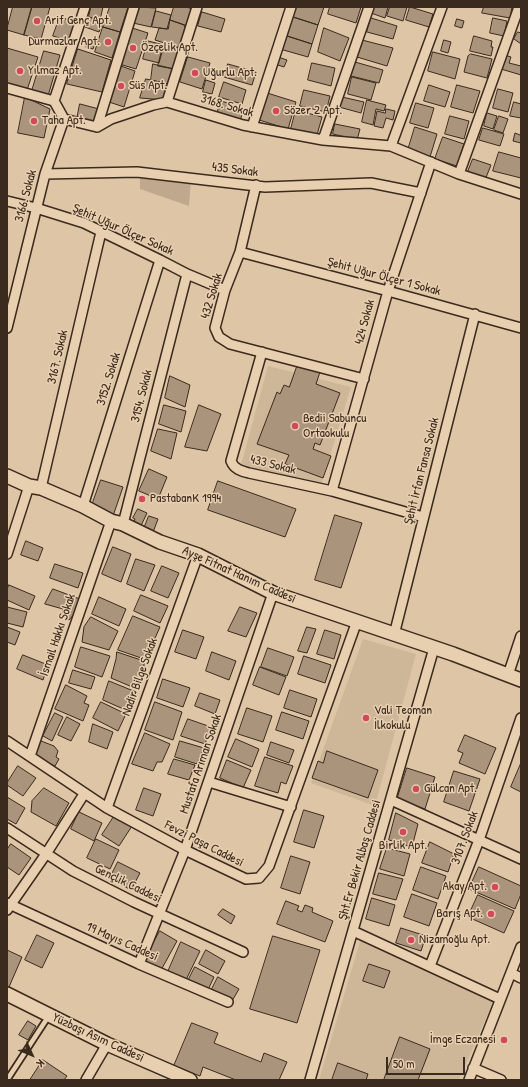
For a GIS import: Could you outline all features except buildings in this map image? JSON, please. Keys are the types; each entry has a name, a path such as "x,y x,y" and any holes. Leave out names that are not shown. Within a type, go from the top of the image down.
{"street":[{"path":"54,101 85,7"},
{"path":"97,127 134,7"},
{"path":"7,88 54,101 64,119 97,127 111,119 167,102 197,7"},
{"path":"252,127 291,7"},
{"path":"324,140 369,7"},
{"path":"391,146 442,7"},
{"path":"459,174 519,7"},
{"name":"3168. Sokak","path":"167,102 252,127 324,140 391,146 459,174 521,194"},
{"name":"3166. Sokak","path":"7,328 45,174 64,119"},
{"name":"424 Sokak","path":"332,491 388,290 431,162"},
{"name":"435 Sokak","path":"45,174 137,172 265,187 371,182 420,193"},
{"name":"432 Sokak","path":"256,185 240,252 225,290 215,328 219,337 230,344 364,379"},
{"name":"Şehit Uğur Ölçer Sokak","path":"7,201 36,208 84,223 187,274 225,290"},
{"name":"3167. Sokak","path":"7,554 35,487 101,232"},
{"name":"Şehit Uğur Ölçer 1 Sokak","path":"240,252 388,290 521,328"},
{"name":"3152. Sokak","path":"83,506 160,260"},
{"name":"3154. Sokak","path":"117,523 187,274"},
{"name":"Şehit İrfan Fansa Sokak","path":"394,635 475,314"},
{"name":"433 Sokak","path":"262,352 231,461 233,465 238,469 249,473 332,491 423,517"},
{"name":"Ayşe Fitnat Hanım Caddesi","path":"7,476 83,506 160,542 198,555 273,593 434,648 521,680"},
{"name":"İsmail Hakkı Sokak","path":"30,756 117,523"},
{"name":"Nadir Bilge Sokak","path":"107,808 198,555"},
{"name":"Mustafa Arıman Sokak","path":"139,964 185,850 273,593"},
{"name":"Fevzi Paşa Caddesi","path":"7,742 107,808 185,850 246,880 259,878 269,866 357,621"},
{"path":"508,675 521,636"},
{"name":"Şht.Er Bekir Albaş Caddesi","path":"310,1080 434,648"},
{"name":"3107. Sokak","path":"430,966 479,840 521,718"},
{"path":"209,782 291,807"},
{"path":"8,906 46,854 84,794"},
{"path":"391,800 521,859"},
{"name":"Gençlik Caddesi","path":"7,828 73,871 159,914 244,952"},
{"name":"19 Mayıs Caddesi","path":"8,906 228,1002"},
{"path":"353,931 500,999"},
{"path":"469,1080 521,947"},
{"path":"511,973 521,978"},
{"name":"Yüzbaşı Asım Caddesi","path":"7,994 107,1044 185,1079"},
{"path":"86,1080 107,1044"},
{"path":"473,1068 501,1080"}],"lane":[{"path":"8,1080 49,1015"}],"shaded area":[{"path":"140,177 191,179 189,206 140,189"},
{"name":"Bedii Sabuncu Ortaokulu","path":"268,366 351,387 320,489 241,465"},
{"name":"Vali Teoman İlkokulu","path":"363,639 416,654 375,806 311,783"},
{"path":"361,938 493,1002 459,1080 319,1080"}],"place":[{"name":"Arif Genç Apt.","path":"37,21"},
{"name":"Durmazlar Apt.","path":"108,42"},
{"name":"Özçelik Apt.","path":"133,48"},
{"name":"Yılmaz Apt.","path":"20,71"},
{"name":"Uğurlu Apt.","path":"195,73"},
{"name":"Süs Apt.","path":"121,86"},
{"name":"Sözer 2 Apt.","path":"276,111"},
{"name":"Taha Apt.","path":"34,121"},
{"name":"Bedii Sabuncu Ortaokulu","path":"295,426"},
{"name":"PastabanK 1994","path":"142,499"},
{"name":"Vali Teoman İlkokulu","path":"366,718"},
{"name":"Gülcan Apt.","path":"416,789"},
{"name":"Birlik Apt.","path":"403,832"},
{"name":"Akay Apt.","path":"495,887"},
{"name":"Barış Apt.","path":"491,914"},
{"name":"Nizamoğlu Apt.","path":"411,940"},
{"name":"İmge Eczanesi","path":"504,1040"}]}
